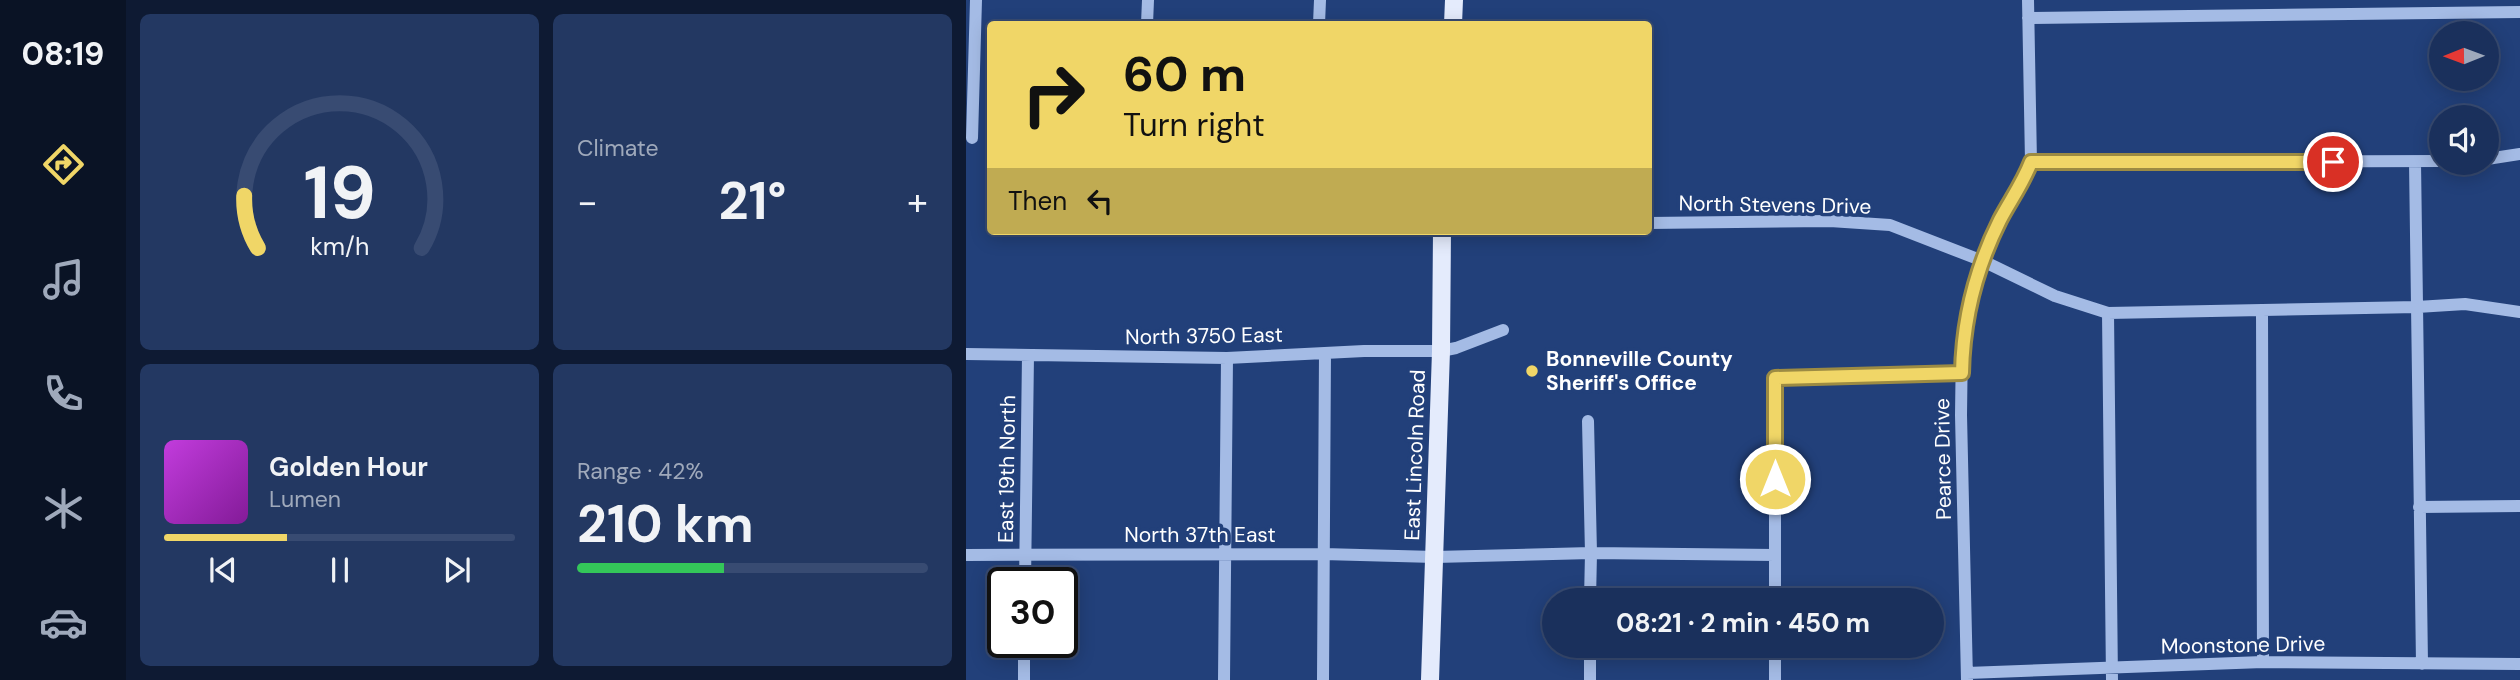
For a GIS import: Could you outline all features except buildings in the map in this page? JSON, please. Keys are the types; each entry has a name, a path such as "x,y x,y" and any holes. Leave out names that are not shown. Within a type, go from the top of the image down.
{"main road":[{"path":"1453,21 1454,0"},
{"name":"East Lincoln Road","path":"1430,680 1441,351 1442,235"}],"street":[{"path":"972,138 975,0"},
{"path":"1147,21 1148,0"},
{"path":"1319,21 1320,0"},
{"name":"Pearce Drive","path":"1967,677 1962,341 1983,261 2031,162 2028,0"},
{"path":"2028,18 2520,12"},
{"path":"2499,157 2520,154"},
{"path":"2031,162 2429,161"},
{"path":"2416,162 2422,664"},
{"name":"North Stevens Drive","path":"1652,223 1829,221 1889,225 1983,261 2055,296 2108,313 2465,304 2520,312"},
{"path":"2262,310 2263,662"},
{"path":"2108,313 2112,674"},
{"name":"North 3750 East","path":"966,354 1227,358 1441,351 1457,348 1503,330"},
{"path":"1322,680 1325,353"},
{"name":"East 19th North","path":"1025,567 1028,355"},
{"path":"1224,680 1227,358"},
{"path":"1775,588 1775,378 1962,373"},
{"path":"1588,421 1591,588"},
{"path":"2419,507 2520,506"},
{"name":"North 37th East","path":"966,555 1775,555"},
{"path":"1024,658 1024,680"},
{"path":"1590,658 1590,680"},
{"path":"1775,658 1775,680"},
{"name":"Moonstone Drive","path":"1967,677 2112,674 2263,662 2520,664"}],"place":[{"name":"Bonneville County Sheriff's Office","path":"1532,371"}],"route":[{"path":"1775,479 1775,378 1962,373 1962,341 1983,261 2031,162 2333,162"}]}
